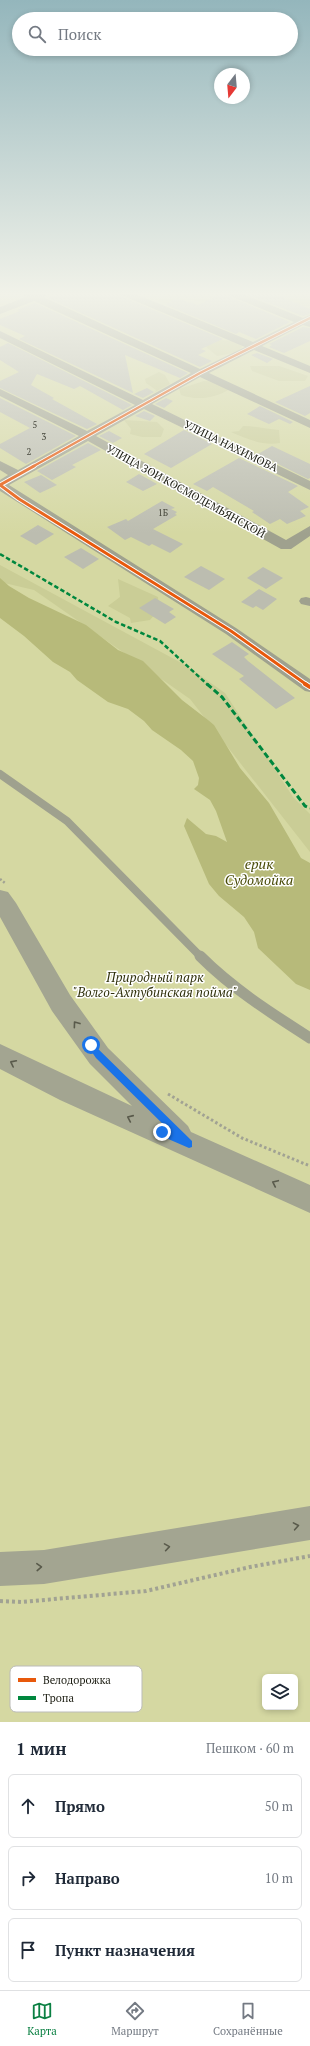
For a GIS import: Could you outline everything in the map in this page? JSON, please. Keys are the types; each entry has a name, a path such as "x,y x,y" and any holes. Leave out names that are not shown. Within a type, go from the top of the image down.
{"main road":[{"path":"5,894 8,910 61,1003 99,1056 189,1144"},
{"path":"0,1056 69,1091 310,1199"},
{"path":"0,1569 44,1567 310,1523"}],"street":[{"name":"УЛИЦА НАХИМОВА","path":"81,373 310,486"},
{"path":"199,373 86,435 0,485 18,499 231,631 310,687"},
{"path":"201,373 310,424"},
{"name":"УЛИЦА ЗОИ КОСМОДЕМЬЯНСКОЙ","path":"0,392 86,435 286,546 310,530"},
{"path":"0,465 17,475"}],"lane":[{"path":"0,774 67,821 217,973 250,1000 310,1038"}],"path":[{"path":"0,879 5,894"},
{"path":"164,1092 242,1138 310,1166"},
{"path":"0,1601 21,1602 146,1591 250,1567 310,1556"}],"green space":[{"name":"Природный парк \"Волго-Ахтубинская пойма\"","path":"0,373 310,373 310,1722 0,1722"}],"shaded area":[{"path":"156,373 162,373 165,375 170,384 155,392 156,390 146,383 145,379"},
{"path":"258,373 300,373 308,376 305,381 279,381"},
{"path":"204,381 220,382 230,389 218,395 206,398 194,398 181,395 179,389"},
{"path":"124,420 157,422 164,429 161,437 142,437 130,434 131,429"},
{"path":"243,426 279,430 280,443 261,443 231,432 239,431"},
{"path":"0,565 187,666 225,693 293,797 310,814 310,852 190,699 34,590 0,582"},
{"path":"118,579 158,597 159,609 150,620 131,623 130,618 108,606 120,597"}],"water":[{"name":"ерик Судомойка","path":"0,578 9,586 29,598 86,625 118,650 143,661 182,700 214,725 240,768 269,803 301,858 310,863 310,990 296,984 258,948 254,932 244,917 219,896 209,884 184,826 187,818 206,834 216,836 227,842 216,811 210,800 194,789 198,785 199,778 193,761 181,750 152,730 144,721 128,709 108,702 77,680 70,672 53,662 24,636 0,618"}],"building":[{"path":"16,373 69,373 132,405 123,410 80,386 74,389 37,374 31,385 54,398 52,399 97,424 87,429 0,388 0,381"},
{"path":"92,373 129,373 133,393"},
{"path":"169,373 187,373 180,378"},
{"path":"310,386 310,413 305,416 275,402"},
{"path":"147,388 154,392 143,398 134,394"},
{"path":"0,398 76,436 26,464 0,448 0,444 30,428 0,412"},
{"path":"166,398 173,401 164,408 155,404"},
{"path":"260,406 293,422 290,424 279,419 269,424 247,414"},
{"path":"144,411 155,416 150,421 135,416"},
{"path":"184,430 212,444 171,468 144,454"},
{"path":"109,431 122,438 113,443 99,436"},
{"path":"88,443 101,450 72,465 76,467 52,480 37,471"},
{"path":"272,446 310,464 310,478 308,479 258,454"},
{"path":"239,458 298,486 288,492 309,507 300,511 306,516 287,524 280,519 270,524 252,512 254,511 213,487 207,491 193,484"},
{"path":"139,474 157,484 143,491 126,482"},
{"path":"41,475 57,485 40,493 24,482"},
{"path":"162,501 175,508 171,509 177,512 175,514 177,515 153,529 183,544 170,553 152,544 149,546 131,537 125,540 107,527 126,519 128,521"},
{"path":"38,525 54,534 36,545 20,536"},
{"path":"81,548 99,559 83,569 64,557"},
{"path":"201,566 225,579 209,590 184,577"},
{"path":"263,567 283,578 266,589 247,578"},
{"path":"259,589 277,599 263,610 256,606 253,608 241,602"},
{"path":"155,598 174,609 169,612 176,617 165,624 139,608"},
{"path":"232,642 249,654 244,657 248,661 295,698 276,709 239,679 244,676 212,654"}],"marked path":[{"path":"0,554 116,622 160,641 222,697 305,806 310,808"}],"cycle path":[{"path":"199,373 0,485 19,499 231,631 310,687"}],"route":[{"path":"91,1045 99,1056 189,1144 162,1132"}]}
